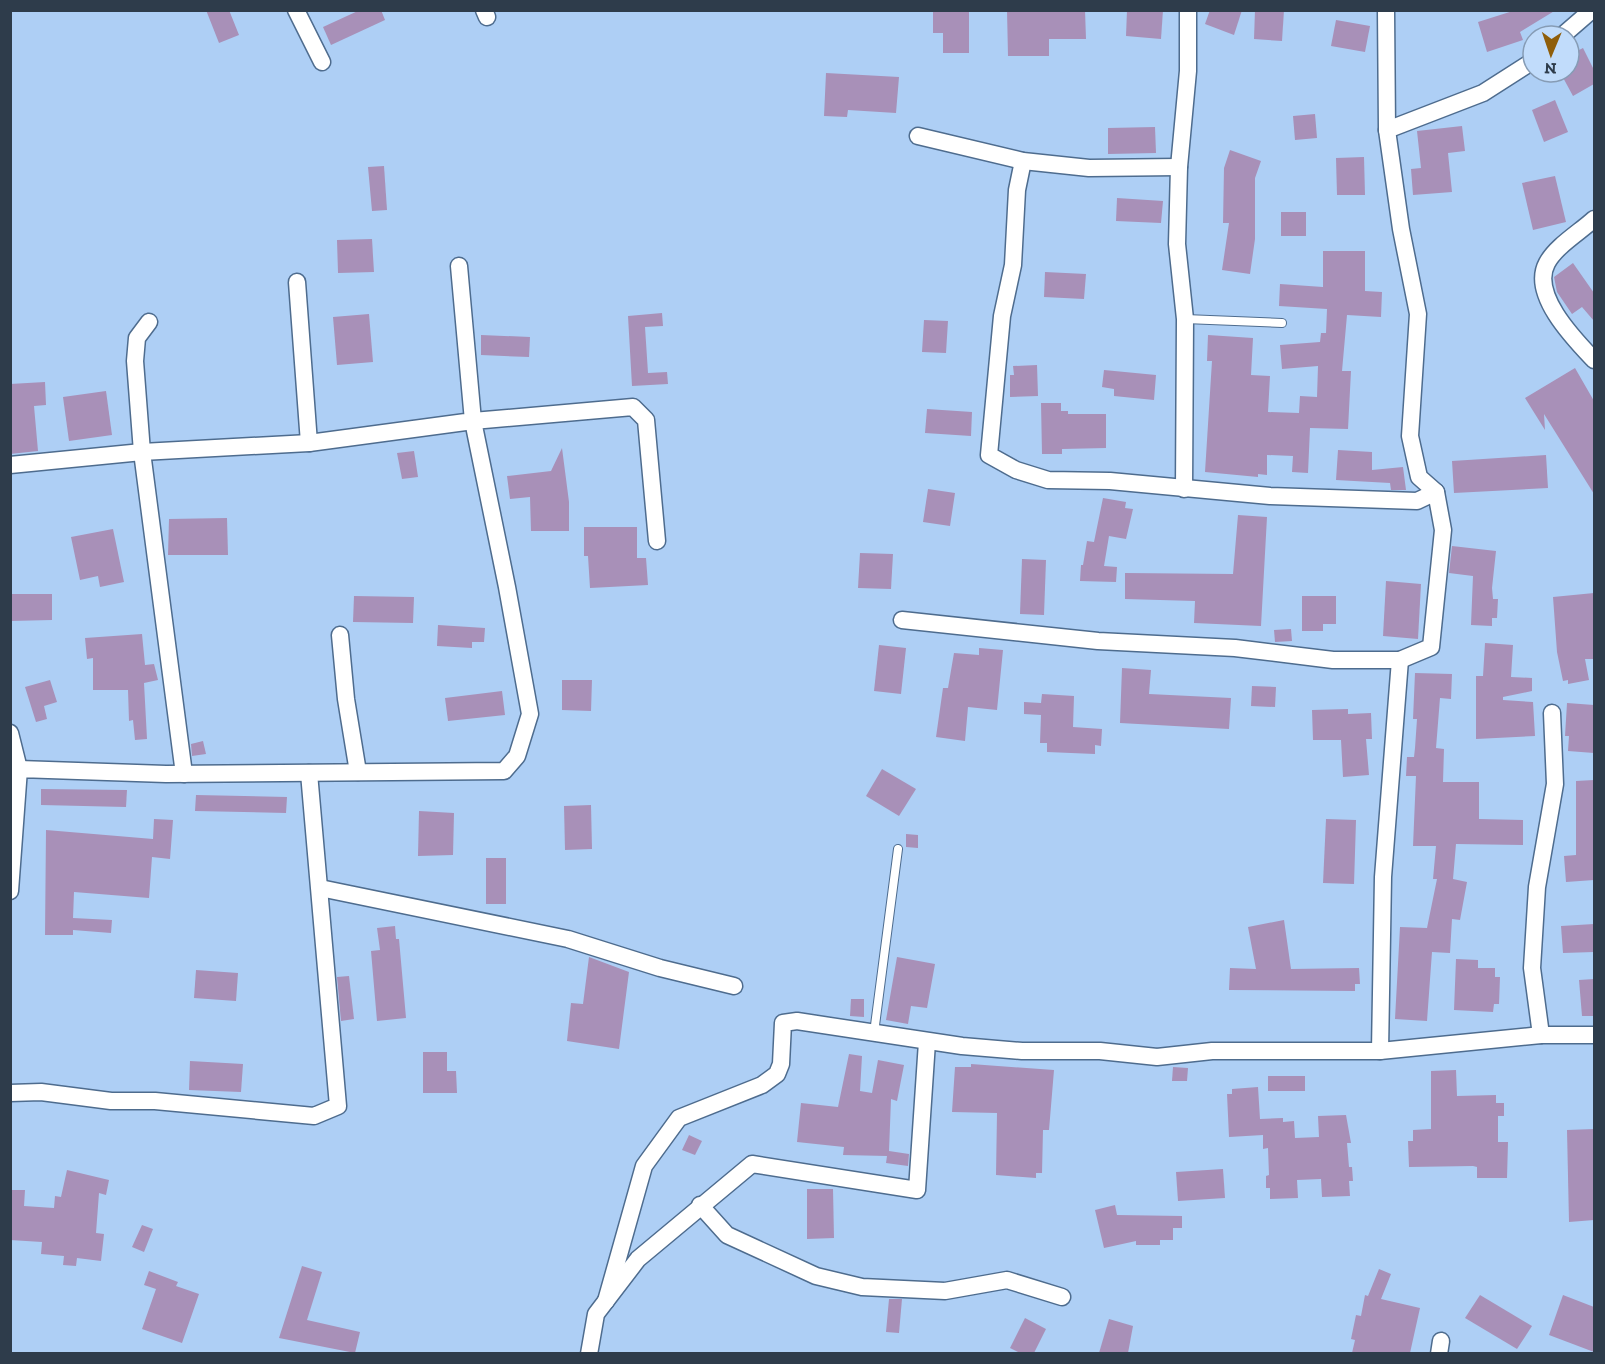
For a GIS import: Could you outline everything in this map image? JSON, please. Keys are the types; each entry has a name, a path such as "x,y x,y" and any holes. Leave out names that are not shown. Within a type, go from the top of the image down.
{"street":[{"path":"297,10 322,62"},
{"path":"1184,489 1185,319 1177,244 1179,167 1185,124 1188,10"},
{"path":"902,620 1098,641 1235,648 1333,660 1400,660 1431,647 1443,530 1436,492 1419,477 1410,436 1418,314 1401,229 1387,130 1386,10"},
{"path":"1576,24 1592,10"},
{"path":"1387,130 1483,93 1521,69"},
{"path":"918,136 1023,161 1089,168 1179,167"},
{"path":"1023,161 1017,190 1013,265 1002,316 989,455 1016,470 1048,480 1110,480 1184,489 1417,501 1436,492"},
{"path":"1594,219 1547,262 1541,281 1547,302 1594,360"},
{"path":"19,769 184,774 504,771 517,756 530,714 473,421 459,266"},
{"path":"297,282 309,443"},
{"path":"149,322 137,338 135,361 142,452 184,774"},
{"path":"10,465 142,452 309,443 473,421 633,407 646,420 657,541"},
{"path":"340,635 358,772"},
{"path":"1380,1051 1383,877 1400,660"},
{"path":"1541,1035 1532,968 1537,887 1555,784 1552,713"},
{"path":"10,733 19,769 10,891"},
{"path":"10,1093 41,1092 111,1101 155,1101 314,1116 338,1106 309,773"},
{"path":"320,888 568,939 660,968 734,986"},
{"path":"606,1301 644,1166 679,1118 762,1085 777,1074 781,1064 783,1023 797,1021 927,1042 1022,1051 1100,1051 1157,1057 1212,1052 1380,1051 1541,1035 1594,1035"},
{"path":"589,1353 596,1314 638,1259 752,1164 917,1190 927,1042"},
{"path":"700,1205 727,1235 816,1276 862,1287 945,1291 1007,1280 1062,1297"}],"lane":[{"path":"1185,319 1282,323"},
{"path":"873,1033 898,849"}],"building":[{"path":"206,10 229,10 239,35 219,43"},
{"path":"360,10 381,10 385,20 331,45 323,27"},
{"path":"969,10 969,53 943,53 943,33 933,33 933,12"},
{"path":"1007,10 1085,10 1086,39 1049,39 1049,56 1008,56"},
{"path":"1127,10 1163,10 1161,39 1126,36"},
{"path":"1210,10 1242,10 1234,35 1205,24"},
{"path":"1255,10 1284,10 1282,41 1254,39"},
{"path":"1516,10 1556,10 1533,24 1521,24 1521,41 1487,52 1478,22"},
{"path":"1336,20 1370,26 1365,52 1331,46"},
{"path":"1583,48 1594,70 1594,84 1573,96 1566,84 1581,84 1581,49"},
{"path":"826,73 899,77 896,113 848,110 847,117 824,116"},
{"path":"1555,100 1568,132 1544,142 1532,110"},
{"path":"1315,114 1317,138 1295,140 1293,116"},
{"path":"1462,126 1465,151 1448,153 1452,192 1413,195 1411,169 1421,168 1417,131"},
{"path":"1155,127 1156,153 1108,154 1108,128"},
{"path":"1230,150 1261,161 1255,178 1255,239 1250,274 1222,270 1229,223 1223,223 1224,168"},
{"path":"1364,157 1365,195 1337,195 1336,158"},
{"path":"384,166 387,210 372,211 368,167"},
{"path":"1555,176 1566,222 1533,230 1522,183"},
{"path":"1117,198 1163,201 1161,223 1116,221"},
{"path":"1281,212 1306,212 1306,236 1281,236"},
{"path":"372,239 374,272 338,273 337,240"},
{"path":"1323,251 1365,251 1365,291 1382,292 1381,317 1347,315 1342,371 1351,371 1348,429 1310,428 1308,473 1292,472 1293,456 1267,455 1267,475 1258,474 1258,477 1205,472 1212,361 1207,361 1208,335 1253,338 1251,375 1270,376 1268,412 1299,413 1300,396 1317,397 1318,366 1282,369 1280,345 1320,342 1321,333 1326,333 1327,309 1279,306 1280,284 1323,287"},
{"path":"1573,263 1594,293 1594,321 1582,307 1572,314 1557,292 1554,277"},
{"path":"1045,272 1086,274 1084,299 1044,297"},
{"path":"662,313 663,326 645,327 648,373 667,372 668,384 632,386 628,316"},
{"path":"369,314 373,362 337,365 333,317"},
{"path":"924,320 948,321 946,353 922,352"},
{"path":"481,335 530,337 529,357 481,355"},
{"path":"1037,365 1038,396 1010,397 1010,375 1014,375 1013,366"},
{"path":"1575,368 1594,401 1594,494 1544,414 1545,430 1525,398"},
{"path":"1104,370 1156,375 1154,400 1114,396 1114,389 1102,387"},
{"path":"45,382 46,405 34,406 38,451 10,454 10,384"},
{"path":"106,391 112,435 69,441 63,397"},
{"path":"1041,403 1061,403 1061,411 1068,411 1068,414 1106,414 1106,448 1062,449 1062,454 1042,454"},
{"path":"927,409 972,412 971,436 925,433"},
{"path":"562,448 569,502 569,531 531,531 530,497 510,499 507,476 551,471"},
{"path":"1338,450 1372,452 1372,470 1403,467 1406,490 1391,490 1390,483 1336,480"},
{"path":"414,451 418,477 402,479 397,453"},
{"path":"1546,455 1548,488 1454,493 1452,461"},
{"path":"928,489 955,493 950,526 923,522"},
{"path":"1103,498 1126,502 1125,508 1133,509 1126,539 1109,536 1104,566 1117,567 1116,582 1080,581 1087,541 1094,542"},
{"path":"1238,515 1267,517 1261,626 1194,623 1195,601 1125,599 1125,573 1233,574"},
{"path":"227,518 228,555 168,555 169,519"},
{"path":"584,527 637,527 637,558 646,558 648,585 590,588 588,556 584,556"},
{"path":"113,529 124,582 100,587 98,576 80,580 71,537"},
{"path":"1452,546 1496,551 1492,588 1493,599 1498,599 1497,618 1492,618 1492,626 1471,625 1473,576 1449,573"},
{"path":"860,553 893,554 891,589 858,588"},
{"path":"1022,559 1046,560 1044,615 1020,614"},
{"path":"1386,581 1421,584 1418,639 1383,636"},
{"path":"1594,593 1594,659 1585,659 1589,680 1568,684 1568,680 1563,681 1557,652 1553,597"},
{"path":"10,594 52,594 52,620 10,621"},
{"path":"354,596 414,597 413,623 353,622"},
{"path":"1302,596 1336,596 1336,624 1323,624 1323,631 1302,631"},
{"path":"438,625 485,628 484,642 472,642 472,648 437,646"},
{"path":"1291,629 1292,641 1275,642 1274,630"},
{"path":"142,634 145,665 154,664 158,680 144,683 147,739 135,740 133,720 129,721 128,690 93,690 93,658 87,659 85,638"},
{"path":"1485,643 1513,645 1511,677 1532,678 1532,691 1503,697 1503,700 1533,702 1535,736 1476,739 1476,676 1483,676"},
{"path":"879,645 906,648 901,694 874,691"},
{"path":"979,648 1003,650 997,710 968,707 965,741 936,737 943,688 948,688 954,653 979,655"},
{"path":"1122,668 1151,670 1149,694 1231,698 1229,729 1120,723"},
{"path":"1415,673 1452,674 1451,699 1440,698 1436,748 1444,749 1443,782 1479,782 1479,819 1523,820 1523,845 1456,844 1453,879 1467,882 1460,920 1452,919 1450,953 1432,952 1427,1021 1395,1019 1400,927 1427,928 1437,879 1433,879 1436,846 1413,846 1416,776 1406,776 1407,757 1414,757 1415,748 1417,719 1413,719"},
{"path":"50,680 57,702 44,706 47,719 36,722 25,687"},
{"path":"562,680 592,680 591,711 562,710"},
{"path":"1252,686 1276,687 1275,707 1251,706"},
{"path":"502,691 505,715 448,721 445,698"},
{"path":"1042,694 1074,696 1073,727 1102,729 1101,746 1095,745 1095,754 1047,752 1047,743 1040,743 1041,715 1024,714 1024,702 1041,703"},
{"path":"1567,703 1594,705 1594,753 1568,751 1569,736 1565,736"},
{"path":"1348,709 1348,714 1371,713 1372,739 1366,739 1369,775 1343,777 1341,740 1313,740 1312,710"},
{"path":"203,741 206,754 192,756 191,744"},
{"path":"882,769 916,789 899,816 866,796"},
{"path":"1594,780 1594,880 1566,882 1564,856 1576,855 1576,781"},
{"path":"41,789 127,790 126,807 41,805"},
{"path":"196,795 287,797 286,813 195,811"},
{"path":"591,805 592,849 565,850 564,806"},
{"path":"419,811 454,813 453,855 418,856"},
{"path":"154,819 173,820 170,859 152,857 149,898 74,892 73,918 112,920 111,933 73,930 73,935 45,935 46,830 153,839"},
{"path":"1326,819 1356,820 1354,884 1323,883"},
{"path":"906,834 918,835 918,848 906,847"},
{"path":"486,858 506,858 506,904 486,904"},
{"path":"1284,920 1291,969 1359,968 1360,984 1355,984 1355,991 1229,990 1230,968 1256,969 1248,927"},
{"path":"1594,924 1594,952 1563,953 1561,926"},
{"path":"395,926 396,939 399,939 406,1018 377,1021 371,951 380,950 377,928"},
{"path":"589,957 629,972 619,1049 567,1041 571,1003 583,1004"},
{"path":"897,957 935,964 927,1008 911,1006 908,1024 886,1020"},
{"path":"1456,959 1478,960 1478,968 1495,968 1495,977 1500,977 1499,1004 1494,1004 1493,1012 1454,1010"},
{"path":"196,970 238,973 236,1001 194,998"},
{"path":"349,976 354,1019 341,1021 337,977"},
{"path":"1594,979 1594,1016 1582,1016 1579,980"},
{"path":"851,999 864,999 864,1017 850,1016"},
{"path":"423,1052 447,1052 447,1071 456,1071 457,1093 423,1093"},
{"path":"849,1054 862,1056 860,1091 872,1093 878,1060 904,1065 897,1101 891,1099 889,1151 909,1154 908,1166 886,1163 887,1156 843,1155 844,1147 797,1142 801,1103 838,1107"},
{"path":"190,1061 243,1064 241,1092 189,1090"},
{"path":"971,1064 1054,1070 1049,1130 1043,1130 1042,1173 1036,1173 1036,1178 996,1175 997,1113 952,1112 955,1067 971,1067"},
{"path":"1173,1067 1188,1068 1187,1081 1172,1081"},
{"path":"1456,1070 1457,1096 1496,1095 1496,1103 1504,1103 1504,1116 1498,1116 1498,1142 1508,1142 1507,1178 1477,1178 1477,1167 1473,1166 1409,1167 1408,1141 1413,1141 1413,1130 1431,1129 1431,1071"},
{"path":"1268,1076 1305,1076 1305,1091 1268,1091"},
{"path":"1258,1087 1260,1119 1283,1118 1283,1122 1294,1121 1295,1138 1319,1137 1318,1116 1346,1115 1351,1143 1347,1143 1349,1167 1352,1167 1353,1181 1349,1181 1350,1196 1322,1197 1321,1179 1297,1180 1298,1198 1270,1199 1270,1188 1266,1188 1266,1176 1269,1175 1268,1148 1263,1149 1263,1135 1229,1137 1227,1094 1232,1094 1232,1089"},
{"path":"1594,1129 1594,1220 1569,1222 1567,1130"},
{"path":"689,1135 702,1141 695,1155 682,1150"},
{"path":"1223,1169 1225,1198 1178,1201 1176,1172"},
{"path":"67,1170 109,1180 106,1195 99,1193 96,1233 104,1234 101,1261 77,1258 76,1266 63,1265 64,1256 41,1254 42,1242 10,1240 10,1190 25,1190 24,1206 54,1208 55,1196 61,1197"},
{"path":"807,1189 833,1189 834,1238 807,1239"},
{"path":"1115,1205 1117,1215 1182,1216 1182,1228 1173,1228 1173,1240 1160,1240 1160,1245 1136,1245 1136,1241 1104,1248 1095,1210"},
{"path":"142,1225 153,1229 144,1252 132,1247"},
{"path":"302,1266 322,1272 307,1320 360,1332 355,1353 279,1338"},
{"path":"1379,1269 1391,1274 1381,1299 1420,1308 1410,1353 1352,1353 1355,1340 1351,1339 1356,1315 1361,1316 1365,1295 1368,1296"},
{"path":"149,1271 178,1282 176,1286 199,1294 182,1343 142,1329 156,1289 144,1285"},
{"path":"1480,1295 1532,1326 1517,1349 1465,1318"},
{"path":"1563,1295 1594,1307 1594,1352 1549,1335"},
{"path":"889,1299 902,1299 899,1333 886,1332"},
{"path":"1025,1318 1046,1329 1034,1353 1020,1353 1010,1348"},
{"path":"1109,1319 1133,1326 1128,1353 1099,1353"}]}
